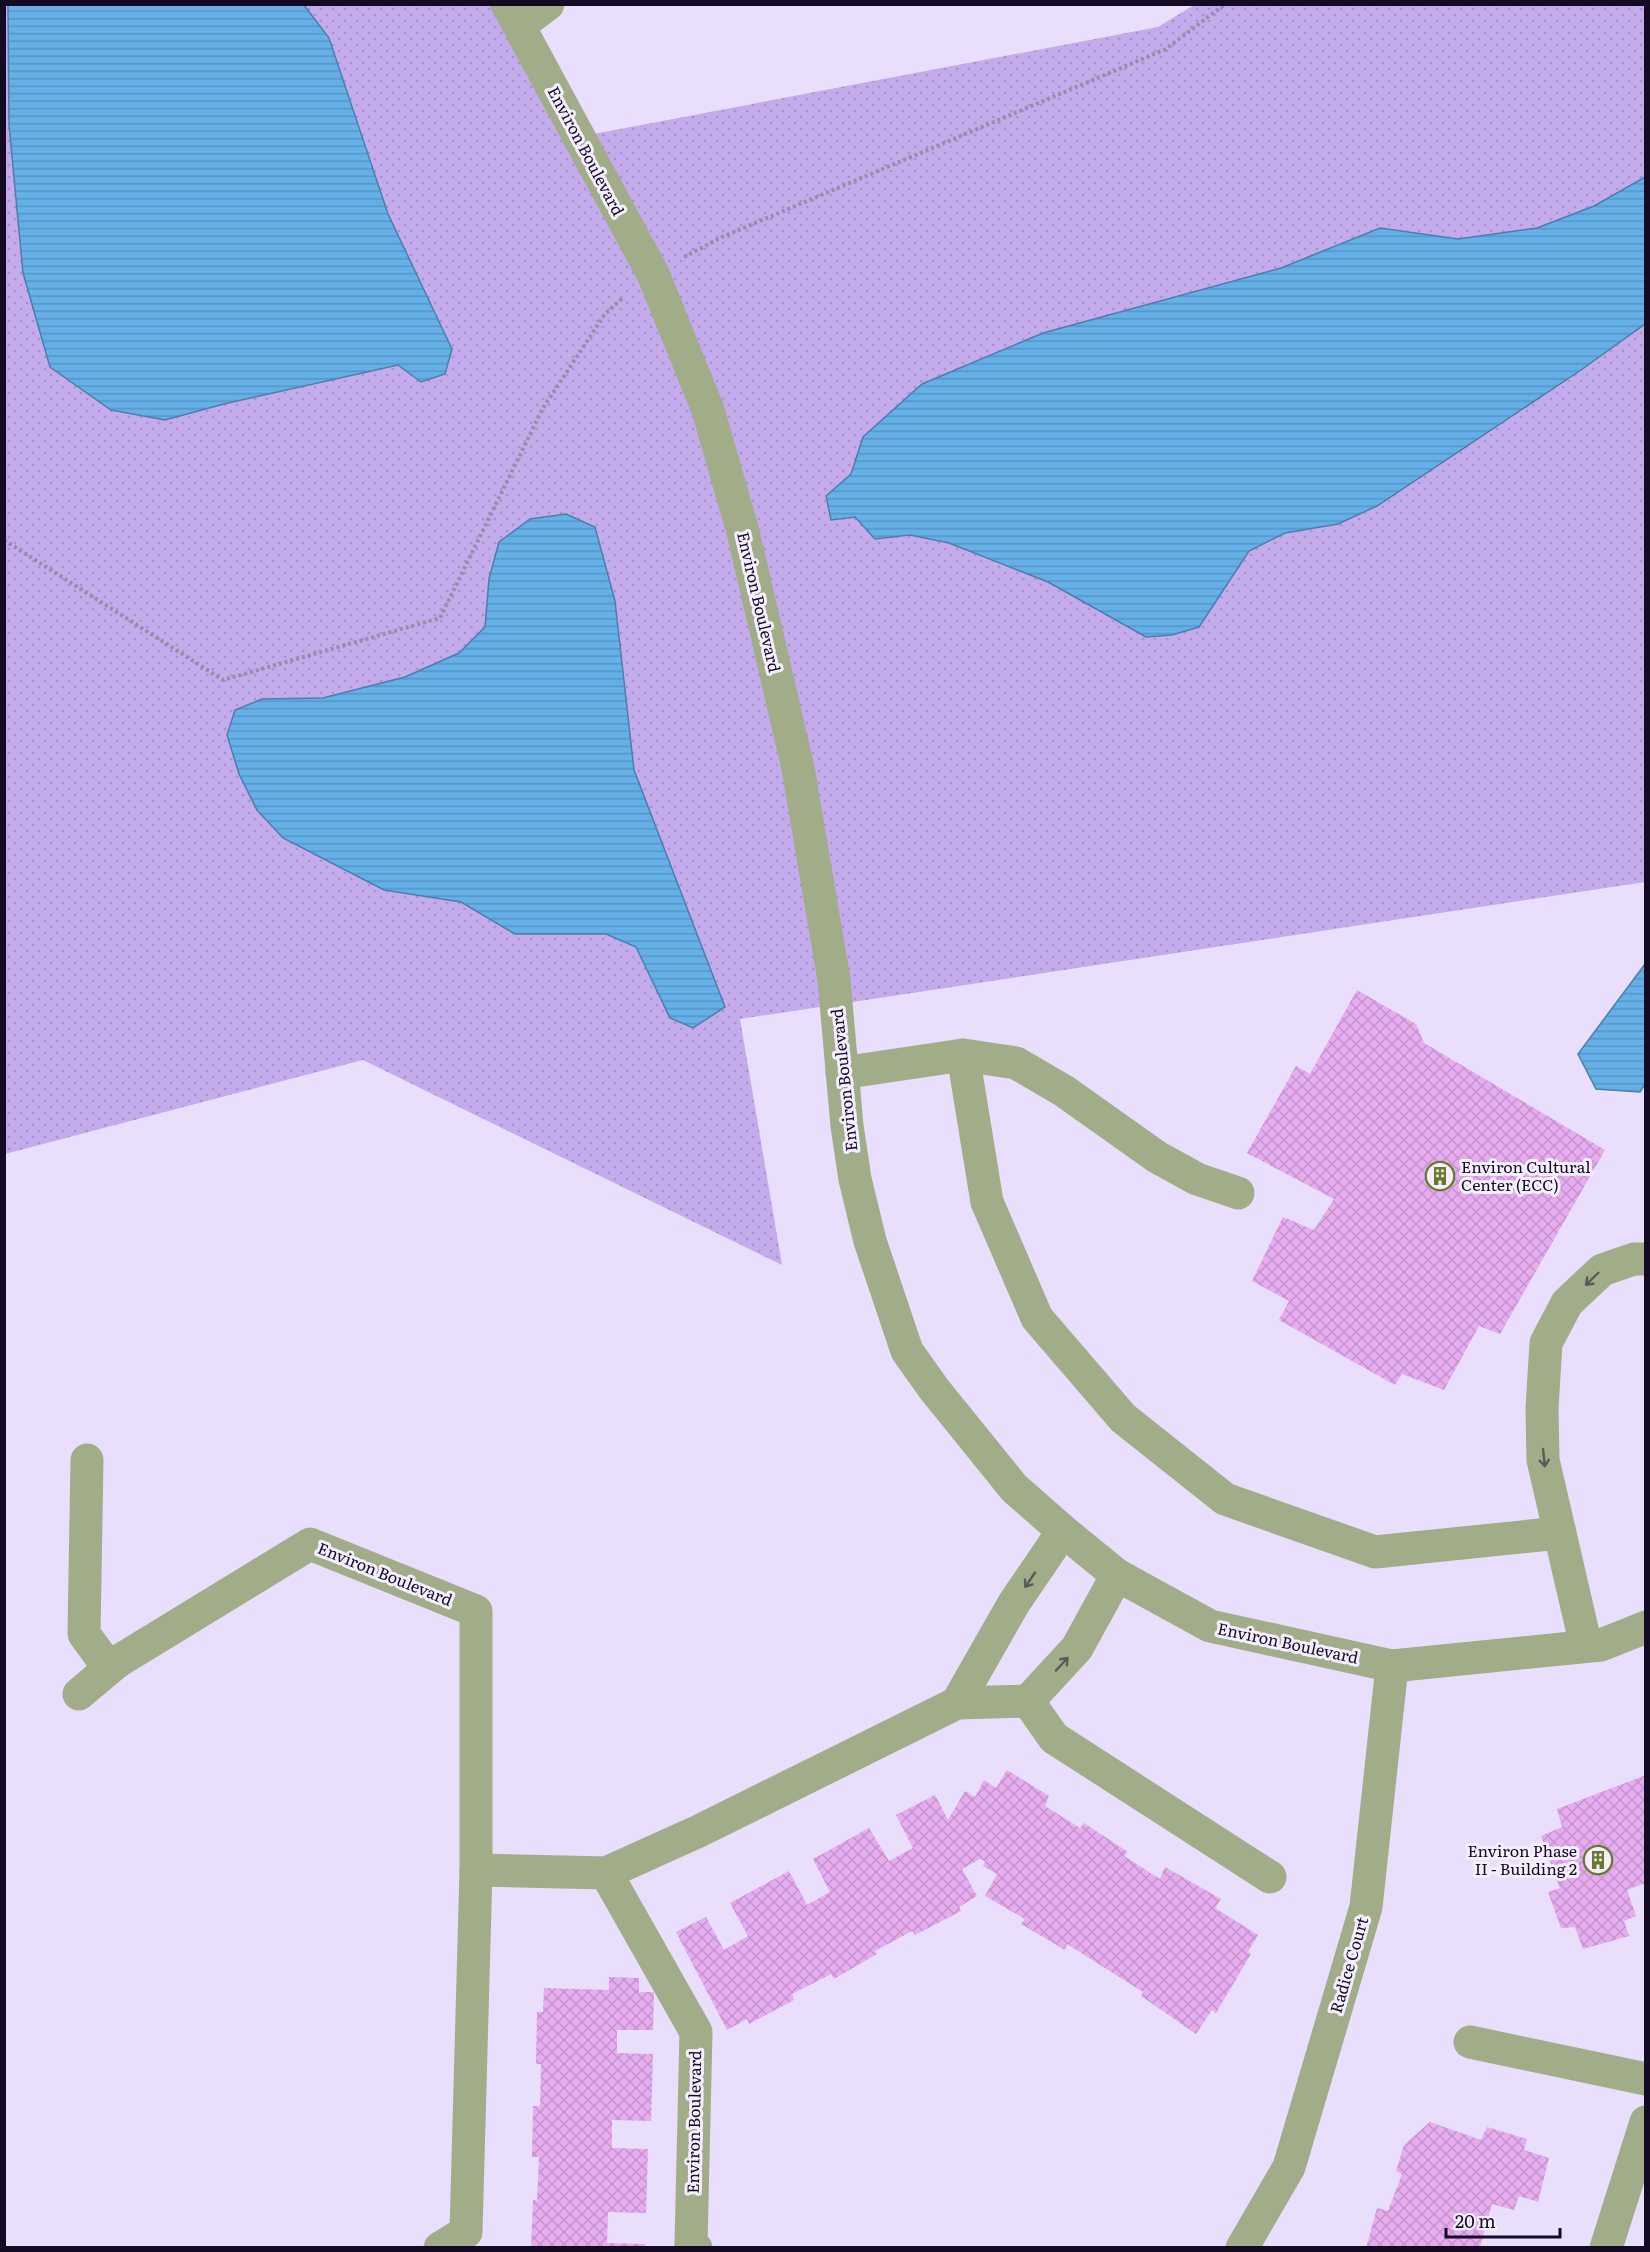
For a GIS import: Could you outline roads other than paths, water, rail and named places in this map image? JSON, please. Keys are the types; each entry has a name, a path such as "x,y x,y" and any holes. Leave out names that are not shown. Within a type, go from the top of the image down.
{"street":[{"path":"513,15 548,4"},
{"name":"Environ Boulevard","path":"513,15 653,274 708,410 743,532 796,758 834,980 849,1136 860,1200 870,1241 907,1351 934,1389 1014,1488 1063,1532 1117,1575 1210,1626 1392,1666 1601,1645 1646,1627"},
{"path":"963,1055 987,1202 1038,1318 1123,1418 1225,1499 1375,1552 1560,1533"},
{"path":"842,1073 963,1055 1016,1063 1064,1091 1157,1156 1197,1179 1238,1193"},
{"path":"1586,1646 1543,1460 1542,1408 1546,1343 1567,1303 1602,1270 1635,1258 1646,1259"},
{"path":"87,1460 84,1635 103,1660 117,1662"},
{"path":"957,1703 1014,1603 1063,1532"},
{"name":"Environ Boulevard","path":"79,1694 117,1662 310,1544 476,1611 476,1870 466,2232 440,2247"},
{"path":"476,1870 606,1874 699,1831 957,1703 1028,1701 1077,1648 1117,1575"},
{"name":"Radice Court","path":"1242,2247 1289,2167 1366,1907 1392,1666"},
{"path":"1028,1701 1054,1738 1270,1877"},
{"name":"Environ Boulevard","path":"606,1874 696,2032 691,2245 696,2247"},
{"path":"1470,2042 1646,2079"},
{"path":"1606,2247 1646,2122"}],"water":[{"path":"8,5 304,5 329,38 388,214 452,349 445,374 421,382 398,365 224,404 165,420 111,410 50,367 23,273 9,125"},
{"path":"1645,177 1645,324 1581,370 1377,506 1338,524 1285,533 1249,551 1199,627 1172,635 1146,637 1048,582 949,543 910,535 875,539 855,517 831,520 826,496 851,474 863,437 922,384 1043,333 1281,268 1380,228 1458,239 1537,228 1594,206"},
{"path":"566,514 595,527 615,601 634,770 725,1007 693,1028 670,1018 636,947 606,934 515,934 461,902 384,890 283,838 257,810 239,774 227,735 235,710 262,699 323,698 405,677 459,653 485,627 489,579 499,542 530,519"},
{"path":"1645,964 1645,1084 1640,1092 1596,1089 1578,1054"}],"place":[{"name":"Environ Cultural Center (ECC)","path":"1440,1176"},
{"name":"Environ Phase II - Building 2","path":"1598,1860"}]}
